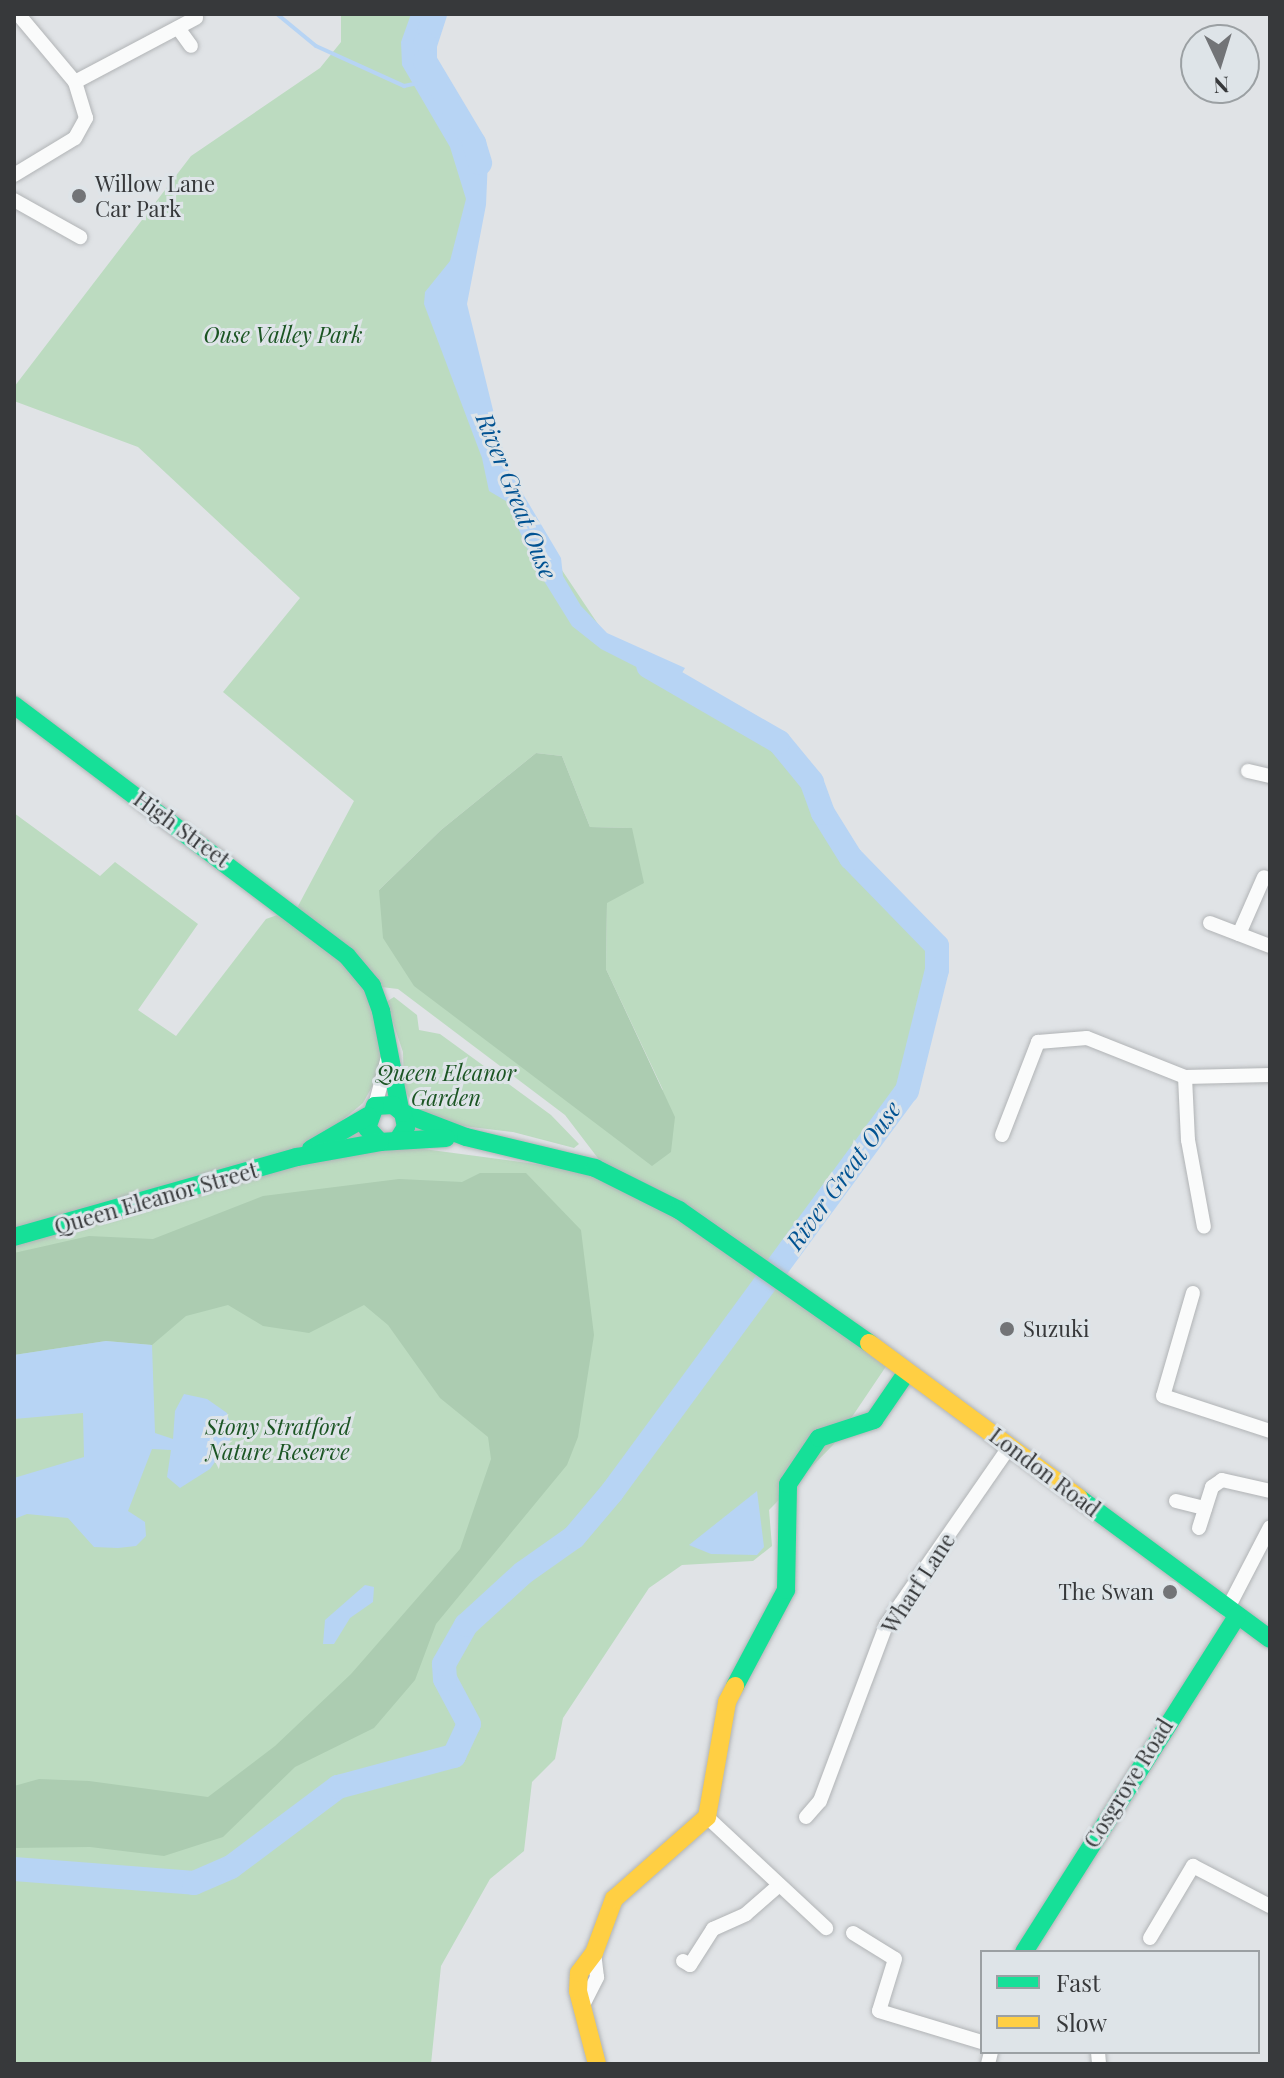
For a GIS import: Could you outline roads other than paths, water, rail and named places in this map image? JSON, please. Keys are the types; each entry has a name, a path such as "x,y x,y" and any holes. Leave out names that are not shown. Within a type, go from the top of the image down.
{"street":[{"path":"14,175 75,138 86,118 75,82 18,14"},
{"path":"75,82 196,18"},
{"path":"178,28 191,46"},
{"path":"14,200 80,237"},
{"name":"High Street","path":"14,705 347,956 372,986 402,1111"},
{"path":"1248,771 1270,776"},
{"path":"1239,934 1264,877"},
{"path":"1210,923 1270,946"},
{"path":"1002,1135 1038,1042 1087,1038 1185,1077 1270,1075"},
{"path":"388,1058 371,1111 370,1134 380,1142 399,1138 466,1137"},
{"path":"1185,1077 1188,1140 1204,1227"},
{"path":"371,1111 402,1111 466,1137"},
{"name":"Queen Eleanor Street","path":"297,1157 371,1111"},
{"path":"399,1138 406,1127 402,1111"},
{"name":"London Road","path":"466,1137 595,1168 724,1238 1270,1639"},
{"name":"Queen Eleanor Street","path":"14,1237 297,1157 380,1142"},
{"path":"1193,1293 1163,1396 1270,1431"},
{"path":"597,2064 579,1973 594,1953 614,1899 707,1817 727,1702 786,1590 788,1484 819,1438 874,1420 907,1372"},
{"name":"Wharf Lane","path":"806,1817 820,1801 886,1625 1010,1446"},
{"path":"1199,1528 1212,1487 1222,1480 1270,1491"},
{"path":"1176,1501 1205,1508"},
{"path":"1232,1613 1270,1527"},
{"name":"Cosgrove Road","path":"1025,1950 1232,1613"},
{"path":"707,1817 826,1928"},
{"path":"1150,1938 1193,1866 1270,1906"},
{"path":"683,1961 690,1965 713,1929 746,1914 778,1886"},
{"path":"853,1933 895,1959 879,2011 980,2041"}],"water":[{"name":"River Great Ouse","path":"411,14 439,14 427,39 427,71 454,123 472,134 488,159 486,205 467,304 507,467 561,558 563,576 581,606 607,633 685,668 674,686 601,649 572,626 536,568 506,501 489,491 482,458 424,304 425,292 450,261 466,199 450,147 402,65 401,42"},
{"path":"106,1341 152,1345 155,1433 173,1439 175,1411 184,1394 207,1399 227,1413 233,1436 210,1469 180,1488 167,1477 171,1450 152,1449 128,1511 145,1522 146,1536 136,1546 118,1548 94,1547 68,1518 27,1514 14,1519 14,1478 84,1457 83,1413 14,1419 14,1355"},
{"path":"757,1491 764,1547 757,1555 711,1554 689,1545"},
{"path":"365,1585 374,1587 373,1602 350,1618 334,1644 323,1644 325,1620"}],"waterway":[{"path":"277,14 316,46 404,86 418,83"},
{"name":"River Great Ouse","path":"435,14 425,44 425,61 474,143 480,163"},
{"name":"River Great Ouse","path":"14,1869 194,1883 231,1867 338,1787 454,1756 469,1724 445,1679 444,1664 466,1625 523,1573 574,1537 612,1492 907,1091 937,970 937,946 851,858 823,813 812,782 779,742 648,666"}],"place":[{"name":"Willow Lane Car Park","path":"79,196"},
{"name":"Suzuki","path":"1007,1329"},
{"name":"The Swan","path":"1170,1592"}],"park label":[{"name":"Ouse Valley Park","path":"283,335"},
{"name":"Queen Eleanor Garden","path":"446,1084"},
{"name":"Stony Stratford Nature Reserve","path":"278,1438"}]}
